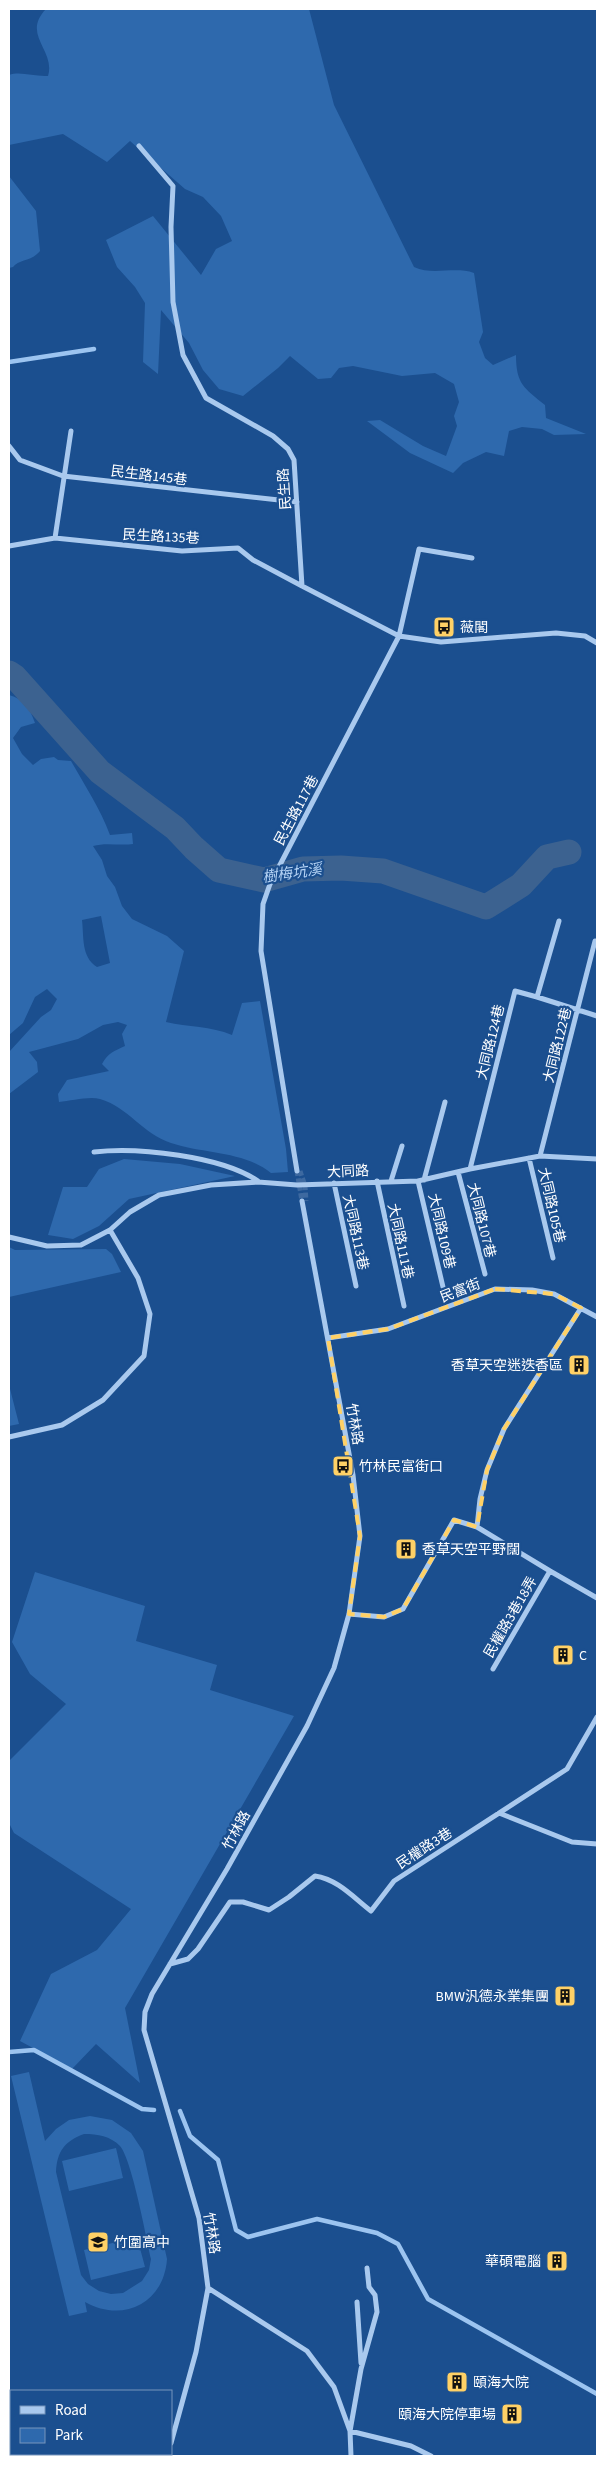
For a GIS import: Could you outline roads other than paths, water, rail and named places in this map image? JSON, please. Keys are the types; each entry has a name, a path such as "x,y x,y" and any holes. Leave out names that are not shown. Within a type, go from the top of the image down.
{"street":[{"name":"民生路","path":"139,146 173,186 171,227 173,302 183,355 206,398 273,436 288,449 294,460 302,586"},
{"path":"55,538 71,431"},
{"name":"民生路145巷","path":"9,446 20,460 63,476 297,502"},
{"name":"民生路135巷","path":"9,546 55,538 182,551 238,548 253,560 302,586"},
{"name":"民生路117巷","path":"298,1171 261,951 263,904 280,864 399,636 419,548 472,558"},
{"path":"302,586 399,636 441,642 556,633 585,636 597,643"},
{"path":"559,921 537,997 597,1016"},
{"name":"大同路122巷","path":"540,1156 595,941"},
{"name":"大同路124巷","path":"470,1169 515,991 537,997"},
{"path":"421,1181 444,1102"},
{"path":"391,1181 402,1146"},
{"path":"94,1152 114,1150 185,1157 226,1166 247,1174 258,1182"},
{"name":"大同路","path":"9,1237 47,1246 81,1245 110,1230 130,1212 159,1195 211,1185 258,1182 297,1185 421,1181 470,1169 540,1156 597,1160"},
{"name":"大同路105巷","path":"530,1158 553,1258"},
{"name":"大同路107巷","path":"458,1172 485,1274"},
{"name":"大同路111巷","path":"377,1181 404,1306"},
{"name":"大同路109巷","path":"421,1181 443,1287"},
{"name":"大同路113巷","path":"334,1183 356,1286"},
{"name":"竹林路","path":"172,2439 196,2352 208,2288 199,2218 144,2030 145,2012 170,1964 228,1869 307,1726 334,1668 349,1614 360,1536 353,1475 304,1201"},
{"path":"9,1437 62,1425 103,1400 144,1356 150,1314 138,1278 110,1230"},
{"name":"民富街","path":"328,1338 388,1329 495,1289 532,1290 554,1294 597,1317"},
{"path":"477,1527 480,1499 487,1470 504,1429 581,1308"},
{"path":"349,1614 384,1617 403,1609 454,1520 477,1527 550,1571"},
{"name":"民權路3巷18弄","path":"493,1670 550,1571 597,1598"},
{"path":"499,1813 567,1769 597,1717"},
{"path":"499,1813 572,1842 597,1844"},
{"name":"民權路3巷","path":"170,1964 188,1959 198,1949 230,1902 244,1902 269,1910 289,1897 314,1876 326,1878 336,1883 371,1911 394,1880 499,1813"},
{"path":"351,2456 350,2431 361,2368 376,2312 375,2295 369,2287 367,2268"},
{"path":"208,2288 308,2351 334,2387 350,2431"},
{"path":"357,2302 361,2368"},
{"path":"350,2431 411,2446 431,2456"}],"waterway":[{"path":"9,362 94,349"},
{"name":"樹梅坑溪","path":"9,673 15,677 100,772 175,828 219,870 264,880 303,869 341,868 383,871 486,907 521,885 547,857 569,852"},
{"path":"9,2052 34,2050 142,2109 154,2110"},
{"path":"180,2111 190,2136 218,2160 236,2230 248,2237 317,2219 377,2233 398,2244 428,2299 597,2394"}],"tunnel":[{"path":"297,1171 302,1201"},
{"path":"300,1171 305,1186 306,1201"}],"place":[{"name":"薇閣","path":"444,627"},
{"name":"香草天空迷迭香區","path":"579,1365"},
{"name":"竹林民富街口","path":"343,1466"},
{"name":"香草天空平野闊","path":"406,1549"},
{"name":"C","path":"563,1655"},
{"name":"BMW汎德永業集團","path":"565,1996"},
{"name":"竹圍高中","path":"98,2242"},
{"name":"華碩電腦","path":"557,2261"},
{"name":"頤海大院","path":"457,2382"},
{"name":"頤海大院停車場","path":"512,2414"}]}
